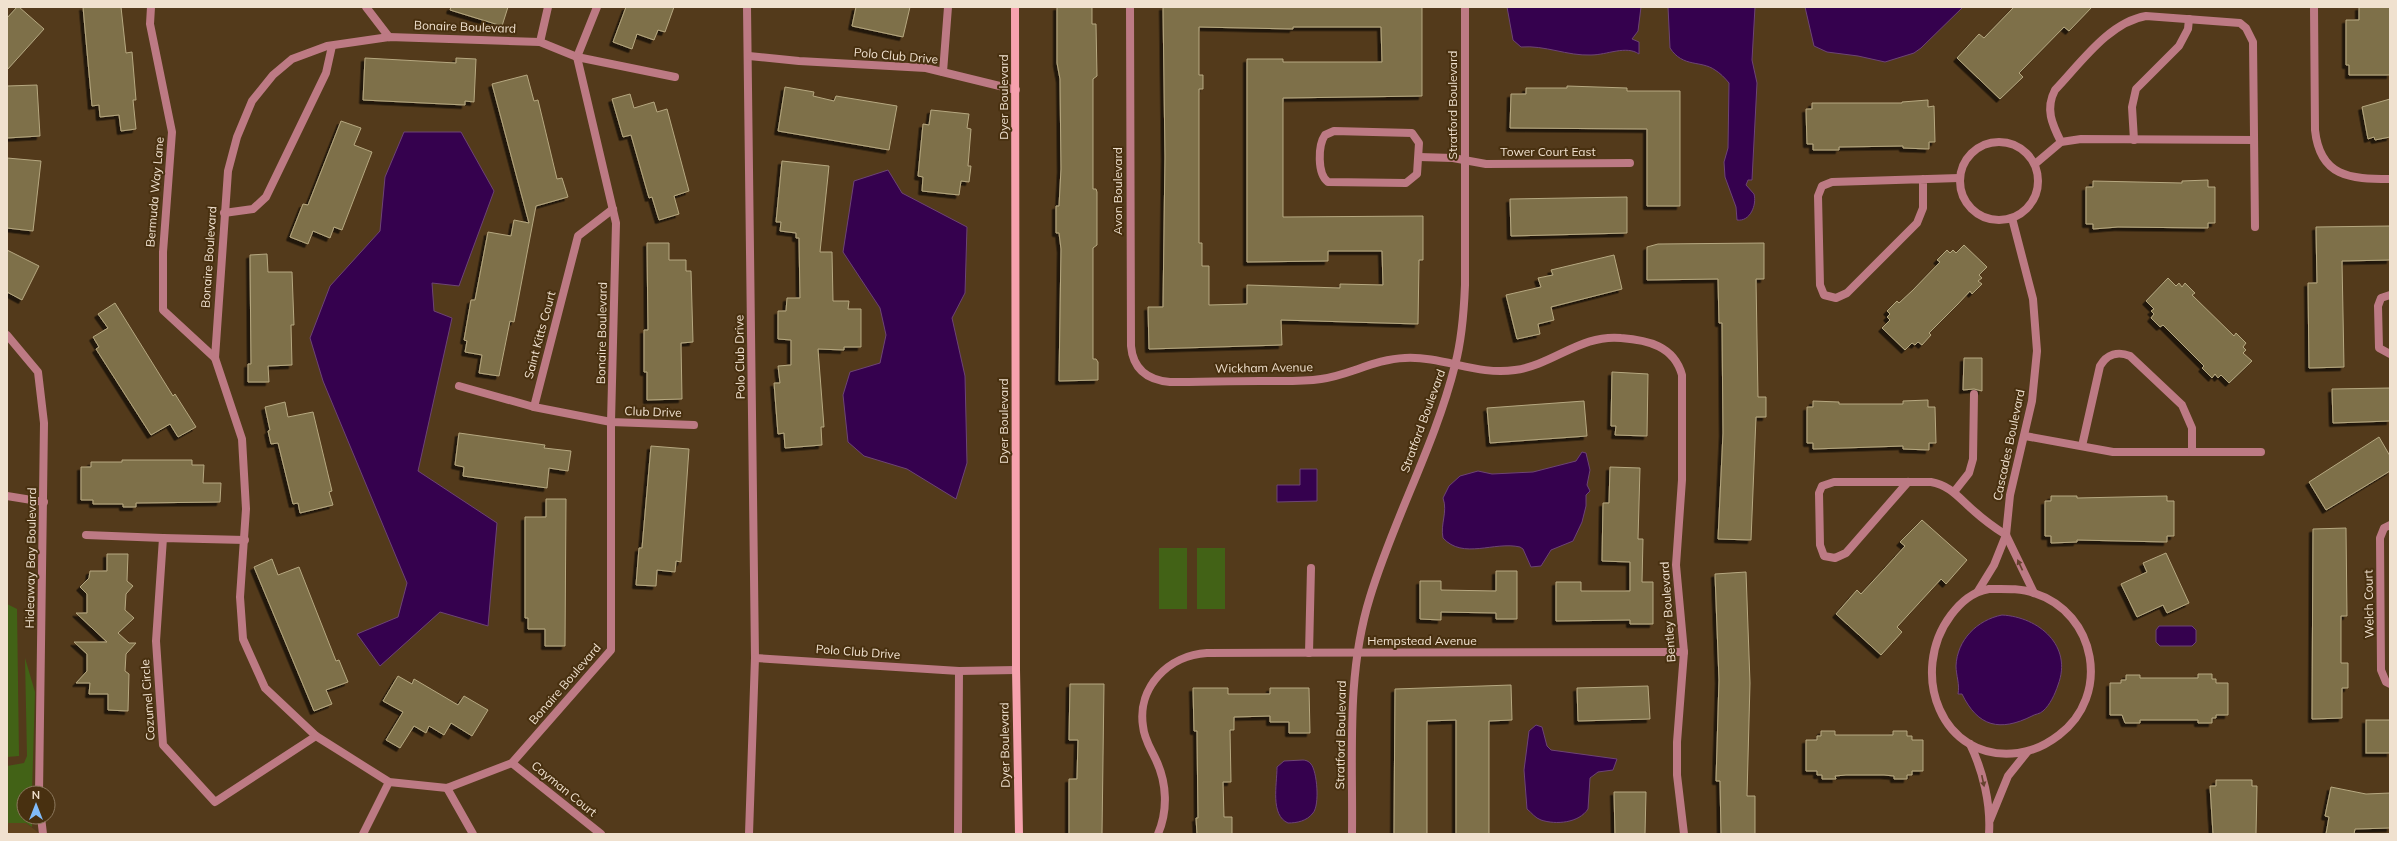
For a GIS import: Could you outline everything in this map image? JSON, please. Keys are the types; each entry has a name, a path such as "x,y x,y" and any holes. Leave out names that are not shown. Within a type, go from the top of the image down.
{"main road":[{"name":"Dyer Boulevard","path":"1015,7 1016,670 1019,834"}],"street":[{"name":"Bermuda Way Lane","path":"151,7 150,24 172,132 162,252 162,310 215,358"},
{"path":"366,7 388,37"},
{"path":"540,42 548,7"},
{"path":"597,7 577,57 675,77"},
{"name":"Polo Club Drive","path":"747,7 749,56 755,658 748,834"},
{"path":"943,72 948,7"},
{"name":"Avon Boulevard","path":"1130,7 1131,346 1136,365 1142,372"},
{"name":"Stratford Boulevard","path":"1352,834 1353,697 1357,653 1364,620 1376,577 1440,416 1456,364 1465,295 1465,7"},
{"path":"2314,7 2315,130 2319,152 2331,167 2347,176 2390,179"},
{"path":"2061,142 2050,115 2051,97 2055,90 2116,27 2135,18 2146,16 2240,23 2250,34 2253,42 2255,227"},
{"path":"2134,140 2132,107 2136,89 2179,46 2188,29 2190,19"},
{"name":"Bonaire Boulevard","path":"388,37 540,42 577,57 616,223 612,422 612,650 512,762 447,788 389,782 316,736 266,688 243,639 240,596 245,540 246,502 242,438 215,358 224,213 230,164 237,137 252,101 273,75 292,59 314,50 388,37"},
{"path":"224,213 253,209 266,198 326,73 332,46"},
{"name":"Polo Club Drive","path":"749,56 799,61 926,68 1016,90"},
{"path":"1334,131 1407,131 1416,135 1418,139 1419,157 1417,174 1406,183 1333,183 1324,179 1322,175 1321,143 1325,135 1334,131"},
{"path":"2035,164 2061,142 2081,139 2254,140"},
{"path":"1992,142 2005,142 2017,146 2028,154 2035,164 2038,177 2035,196 2023,212 2012,218 1999,220 1986,218 1975,212 1966,203 1961,191 1959,178 1962,166 1969,154 1980,146 1992,142"},
{"name":"Tower Court East","path":"1419,157 1486,164 1630,163"},
{"path":"1923,179 1923,208 1917,223 1847,293 1836,298 1824,295 1820,285 1818,196 1822,186 1832,182 1923,179 1959,178"},
{"name":"Saint Kitts Court","path":"534,407 578,236 613,209"},
{"name":"Cascades Boulevard","path":"1989,834 1990,821 1980,765 1970,744 1953,729 1939,708 1931,685 1930,668 1933,652 1941,629 1959,605 1978,591 1991,572 2006,535 2010,495 2025,436 2034,386 2036,316 2012,218"},
{"path":"2390,295 2381,298 2378,306 2379,348 2390,354"},
{"name":"Hideaway Bay Boulevard","path":"7,335 38,372 44,423 39,785"},
{"name":"Wickham Avenue","path":"1142,372 1160,381 1170,382 1307,381 1335,377 1378,360 1393,358 1422,358 1486,371 1514,371 1546,362 1590,340 1619,337 1640,340"},
{"name":"Bentley Boulevard","path":"1640,340 1655,344 1669,352 1676,359 1682,375 1682,475 1676,565 1684,652 1677,742 1678,776 1684,834"},
{"path":"2082,446 2100,366 2107,357 2119,353 2130,356 2182,405 2192,428 2192,452"},
{"path":"459,386 534,407 612,422"},
{"path":"1954,492 1969,473 1973,459 1974,394"},
{"name":"Club Drive","path":"612,422 694,425"},
{"path":"2025,436 2130,453 2261,452"},
{"path":"1908,482 1846,553 1835,558 1824,556 1820,551 1819,529 1819,492 1822,486 1834,482 1908,482 1939,483 1954,492 1974,512 2006,535 2034,593"},
{"path":"7,496 44,502"},
{"name":"Welch Court","path":"2390,525 2381,533 2380,546 2381,670 2386,682 2390,684"},
{"path":"86,535 245,540"},
{"name":"Cozumel Circle","path":"162,538 156,641 162,745 215,802 316,736"},
{"path":"1309,653 1311,568"},
{"name":"Cascades Boulevard","path":"1970,744 1998,753 2028,751 2049,742 2071,725 2087,700 2092,680 2089,651 2077,627 2061,609 2034,593 2011,589 1978,591"},
{"name":"Hempstead Avenue","path":"1158,834 1164,812 1164,785 1160,768 1145,737 1142,716 1149,690 1165,669 1178,660 1197,654 1684,652"},
{"name":"Polo Club Drive","path":"755,658 959,671 1016,670"},
{"path":"958,834 959,671"},
{"name":"Cascades Boulevard","path":"1990,821 2008,776 2028,751"},
{"name":"Cayman Court","path":"512,762 601,834"},
{"path":"363,834 389,782"},
{"path":"447,788 473,834"}],"shaded area":[{"path":"1507,7 1641,7 1638,31 1632,39 1639,42 1639,54 1634,51 1622,50 1597,55 1582,55 1539,48 1521,47 1513,40"},
{"path":"1668,7 1755,7 1752,60 1757,83 1752,180 1748,180 1746,185 1754,194 1755,198 1752,212 1749,216 1742,220 1737,220 1736,207 1725,177 1724,162 1728,148 1729,83 1710,67 1686,61 1675,54 1670,48"},
{"path":"1805,7 1963,7 1914,53 1885,62 1858,56 1827,52 1814,46"},
{"path":"404,132 461,132 494,191 459,286 432,283 434,311 452,318 418,471 497,523 488,626 440,612 380,666 357,634 398,617 407,583 323,381 310,338 330,286 380,231 385,177"},
{"path":"888,170 902,193 967,227 965,293 952,318 965,376 967,463 956,499 907,469 864,456 848,442 843,395 850,372 880,363 886,335 880,308 843,252 854,181"},
{"path":"1582,452 1586,453 1590,470 1587,485 1590,491 1586,495 1586,506 1582,522 1573,541 1551,550 1541,566 1531,567 1523,549 1520,547 1500,546 1469,549 1460,548 1443,538 1442,528 1445,508 1443,498 1449,486 1460,476 1478,471 1492,474 1533,472 1576,461"},
{"path":"1300,469 1317,469 1317,501 1277,502 1277,485 1300,485"},
{"path":"2002,615 2028,621 2050,636 2057,646 2061,658 2061,671 2054,696 2043,711 2020,721 2000,725 1983,720 1975,714 1962,694 1958,694 1959,687 1956,666 1960,648 1970,633 1984,621"},
{"path":"2159,626 2192,626 2196,630 2196,642 2192,646 2160,646 2156,642 2156,630"},
{"path":"1536,725 1542,727 1547,746 1551,750 1617,759 1613,770 1598,772 1590,778 1588,809 1584,814 1573,820 1567,822 1547,822 1537,818 1527,809 1524,770 1529,731"},
{"path":"1303,760 1310,763 1315,773 1317,796 1315,809 1311,816 1305,820 1288,823 1282,819 1277,807 1277,767 1284,761"},
{"path":"7,823 16,823 16,825 29,825 40,834 7,834"}],"green space":[{"path":"1159,548 1187,548 1187,609 1159,609"},
{"path":"1197,548 1225,548 1225,609 1197,609"},
{"path":"7,604 17,609 19,756 7,757"},
{"path":"25,658 35,692 32,785 16,785 16,823 7,823 7,766 24,763 27,756"}],"building":[{"path":"17,7 19,7 44,29 7,70 7,18"},
{"path":"83,7 121,7 126,53 132,52 136,100 133,100 136,129 121,131 119,115 100,117 99,105 92,106"},
{"path":"451,7 508,7 502,26 450,10"},
{"path":"626,7 674,7 665,32 658,30 654,40 637,34 632,49 613,42"},
{"path":"856,7 910,7 903,37 852,26"},
{"path":"1057,7 1092,7 1092,24 1096,24 1097,76 1093,79 1093,189 1096,189 1097,192 1097,245 1093,248 1093,359 1096,359 1098,362 1098,380 1059,381 1061,249 1059,233 1056,233 1056,206 1059,206 1061,169 1060,79 1057,63"},
{"path":"1163,7 1422,7 1422,96 1283,98 1283,217 1423,216 1423,260 1419,260 1418,324 1281,320 1282,345 1149,349 1148,307 1163,307 1165,157","holes":["1199,27 1293,29 1293,27 1381,27 1382,62 1283,62 1283,59 1247,59 1247,262 1328,261 1328,251 1382,251 1383,285 1340,284 1340,288 1247,285 1247,304 1209,305 1209,266 1202,266 1202,243 1199,243 1199,89 1203,89 1203,75 1199,75"]},
{"path":"2014,7 2092,7 2069,31 2064,27 2019,73 2023,77 2000,99 1957,58 1979,34 1984,38"},
{"path":"2359,7 2390,7 2390,75 2349,75 2349,65 2346,65 2346,20 2359,20"},
{"path":"365,58 456,63 456,58 476,59 474,102 465,101 465,105 363,100"},
{"path":"527,75 534,101 538,100 557,179 562,178 568,197 536,206 514,322 510,321 499,376 479,373 482,355 465,352 467,341 464,340 471,300 475,300 488,232 511,236 514,220 529,223 492,84"},
{"path":"37,85 40,136 7,138 7,86"},
{"path":"1567,86 1627,88 1627,91 1680,91 1680,206 1647,206 1647,129 1510,128 1511,94 1526,94 1526,88 1567,88"},
{"path":"785,87 814,92 813,96 834,101 836,96 897,106 889,150 778,131"},
{"path":"630,94 634,108 654,102 657,112 667,109 689,191 674,196 679,214 659,220 652,197 649,198 631,135 623,137 612,99"},
{"path":"2390,99 2390,137 2375,140 2374,137 2368,139 2362,107"},
{"path":"1928,100 1928,107 1934,106 1935,142 1929,142 1929,149 1903,148 1903,146 1839,147 1839,150 1813,150 1813,144 1807,144 1806,109 1812,109 1812,103 1902,103"},
{"path":"931,110 969,114 967,128 971,129 968,166 971,166 969,182 961,181 959,195 922,191 923,177 918,176 923,124 929,125"},
{"path":"341,121 361,128 354,145 372,152 342,230 334,227 330,238 313,231 308,244 290,237 303,204 308,205"},
{"path":"7,158 41,161 33,231 7,228"},
{"path":"782,161 829,166 820,252 832,252 833,301 849,301 848,309 861,309 861,347 844,347 844,350 818,349 824,427 821,427 822,445 785,448 784,433 778,434 774,383 780,383 778,366 791,365 791,340 778,339 778,311 786,311 787,298 800,298 799,238 796,238 796,233 780,231 781,222 776,222"},
{"path":"2208,180 2208,187 2215,187 2215,223 2208,223 2208,228 2118,227 2093,229 2093,224 2086,224 2086,187 2093,187 2093,181 2182,183 2182,181"},
{"path":"1627,197 1627,233 1511,236 1510,199"},
{"path":"2390,226 2390,260 2342,261 2344,367 2309,368 2308,283 2317,283 2316,227"},
{"path":"647,243 669,243 669,260 686,260 686,271 691,271 693,342 681,343 682,399 647,400 647,372 644,372 644,330 648,330"},
{"path":"1764,243 1764,279 1756,279 1758,397 1766,397 1766,417 1756,417 1751,540 1718,539 1723,433 1722,323 1719,323 1718,279 1647,280 1647,247 1658,244"},
{"path":"1964,245 1987,267 1979,275 1982,278 1978,281 1982,284 1972,294 1970,291 1929,333 1931,335 1922,345 1918,342 1915,345 1912,343 1905,350 1882,328 1890,320 1887,317 1890,314 1887,311 1897,301 1899,303 1913,290 1940,262 1937,260 1947,250 1950,253 1953,250 1956,253"},
{"path":"7,250 39,266 22,300 7,292"},
{"path":"267,254 268,272 292,272 294,325 291,325 292,365 268,366 269,382 248,382 248,364 251,364 250,255"},
{"path":"1614,255 1622,289 1551,307 1554,320 1538,324 1540,334 1517,339 1506,295 1541,287 1538,278 1553,275 1551,270"},
{"path":"2168,278 2176,286 2179,283 2182,287 2185,283 2195,293 2192,295 2234,336 2236,333 2246,343 2243,347 2246,350 2243,353 2252,361 2229,383 2221,375 2218,378 2215,374 2212,378 2202,368 2204,366 2163,325 2160,327 2151,318 2154,314 2151,311 2154,309 2146,301"},
{"path":"115,303 173,396 175,394 196,427 178,437 170,424 151,435 96,349 99,347 93,337 108,328 98,314"},
{"path":"1964,358 1982,358 1982,391 1974,389 1963,390"},
{"path":"1612,372 1648,374 1647,436 1615,435 1616,426 1611,426"},
{"path":"2390,388 2390,421 2333,423 2332,389"},
{"path":"1928,400 1928,407 1935,407 1936,443 1929,443 1929,450 1903,449 1903,446 1813,449 1813,443 1807,443 1807,407 1813,407 1813,401 1839,402 1839,404 1903,404 1903,401"},
{"path":"1584,401 1587,436 1490,443 1487,408"},
{"path":"285,402 288,417 313,412 332,491 329,492 333,505 300,513 298,503 293,504 278,443 271,444 268,431 270,430 265,407"},
{"path":"459,433 545,445 544,448 571,451 568,471 549,468 547,488 463,476 464,467 455,465"},
{"path":"2379,437 2390,456 2390,471 2326,510 2309,482"},
{"path":"651,446 689,449 681,562 676,561 675,572 657,570 656,586 636,585 639,548 642,548"},
{"path":"122,460 192,460 192,465 204,465 203,483 221,483 220,502 136,503 136,507 123,507 123,504 93,504 93,500 81,500 81,467 91,467 91,462 122,462"},
{"path":"1610,467 1640,468 1638,539 1643,539 1642,582 1653,582 1653,624 1630,624 1630,620 1556,621 1556,582 1581,582 1581,591 1630,591 1630,562 1602,561 1603,503 1609,503"},
{"path":"2051,496 2077,496 2077,498 2167,496 2167,501 2174,501 2174,536 2167,536 2167,542 2077,540 2077,542 2051,543 2051,536 2045,536 2045,501 2051,501"},
{"path":"546,499 566,499 565,646 545,646 545,629 528,629 528,618 525,618 525,517 546,517"},
{"path":"1922,520 1967,560 1946,584 1941,579 1897,627 1902,632 1881,655 1836,614 1857,590 1861,594 1886,567 1905,546 1900,542"},
{"path":"2346,528 2347,616 2341,616 2341,663 2348,663 2348,688 2342,688 2342,718 2312,719 2313,529"},
{"path":"2166,553 2189,603 2167,613 2163,605 2137,617 2121,584 2147,572 2143,563"},
{"path":"107,554 128,554 127,581 133,586 126,594 125,610 134,618 118,633 129,643 136,643 126,654 125,671 129,674 128,711 108,710 108,694 89,694 90,683 76,683 87,671 87,654 74,642 107,642 76,613 87,613 87,594 80,587 89,578 90,571 107,571"},
{"path":"272,559 278,575 299,567 336,661 339,660 348,682 326,690 332,704 314,711 254,567"},
{"path":"1496,571 1517,571 1517,619 1496,619 1496,613 1441,612 1441,620 1420,619 1420,581 1441,581 1441,590 1496,591"},
{"path":"1746,572 1750,683 1747,796 1755,796 1755,834 1721,834 1720,781 1716,781 1719,680 1715,574"},
{"path":"2198,674 2212,674 2212,679 2216,679 2216,683 2228,683 2228,715 2216,715 2216,718 2212,718 2212,723 2198,723 2198,720 2140,720 2140,723 2125,723 2122,715 2110,715 2110,683 2121,683 2121,680 2126,680 2126,675 2140,675 2140,678 2198,678"},
{"path":"398,676 412,684 414,679 458,705 464,696 488,710 472,736 451,723 444,735 429,726 426,733 414,726 400,748 386,740 403,712 383,701"},
{"path":"1070,684 1104,684 1102,834 1069,834 1069,779 1077,779 1078,740 1069,740"},
{"path":"1511,685 1512,720 1489,721 1489,834 1456,834 1456,720 1427,721 1427,834 1394,834 1395,689"},
{"path":"1648,686 1650,719 1578,721 1577,688"},
{"path":"1193,688 1228,688 1228,694 1270,694 1270,688 1309,688 1310,733 1289,733 1289,722 1270,722 1270,716 1234,717 1234,730 1230,730 1231,782 1223,782 1224,817 1232,817 1232,834 1197,834 1197,731 1194,731"},
{"path":"2366,720 2390,720 2390,753 2366,753"},
{"path":"1821,731 1835,731 1835,735 1893,735 1893,731 1907,731 1907,736 1912,736 1912,740 1923,740 1923,771 1912,771 1912,775 1907,775 1907,779 1894,779 1894,776 1884,775 1846,775 1835,776 1836,779 1822,779 1822,775 1817,775 1817,771 1806,771 1806,740 1817,740 1817,736 1821,736"},
{"path":"2216,780 2252,780 2252,786 2257,786 2256,834 2213,834 2210,786 2216,786"},
{"path":"2331,787 2366,794 2390,793 2390,828 2355,829 2354,834 2326,834 2329,817 2325,816"},
{"path":"1614,792 1646,792 1645,834 1615,834"}]}
